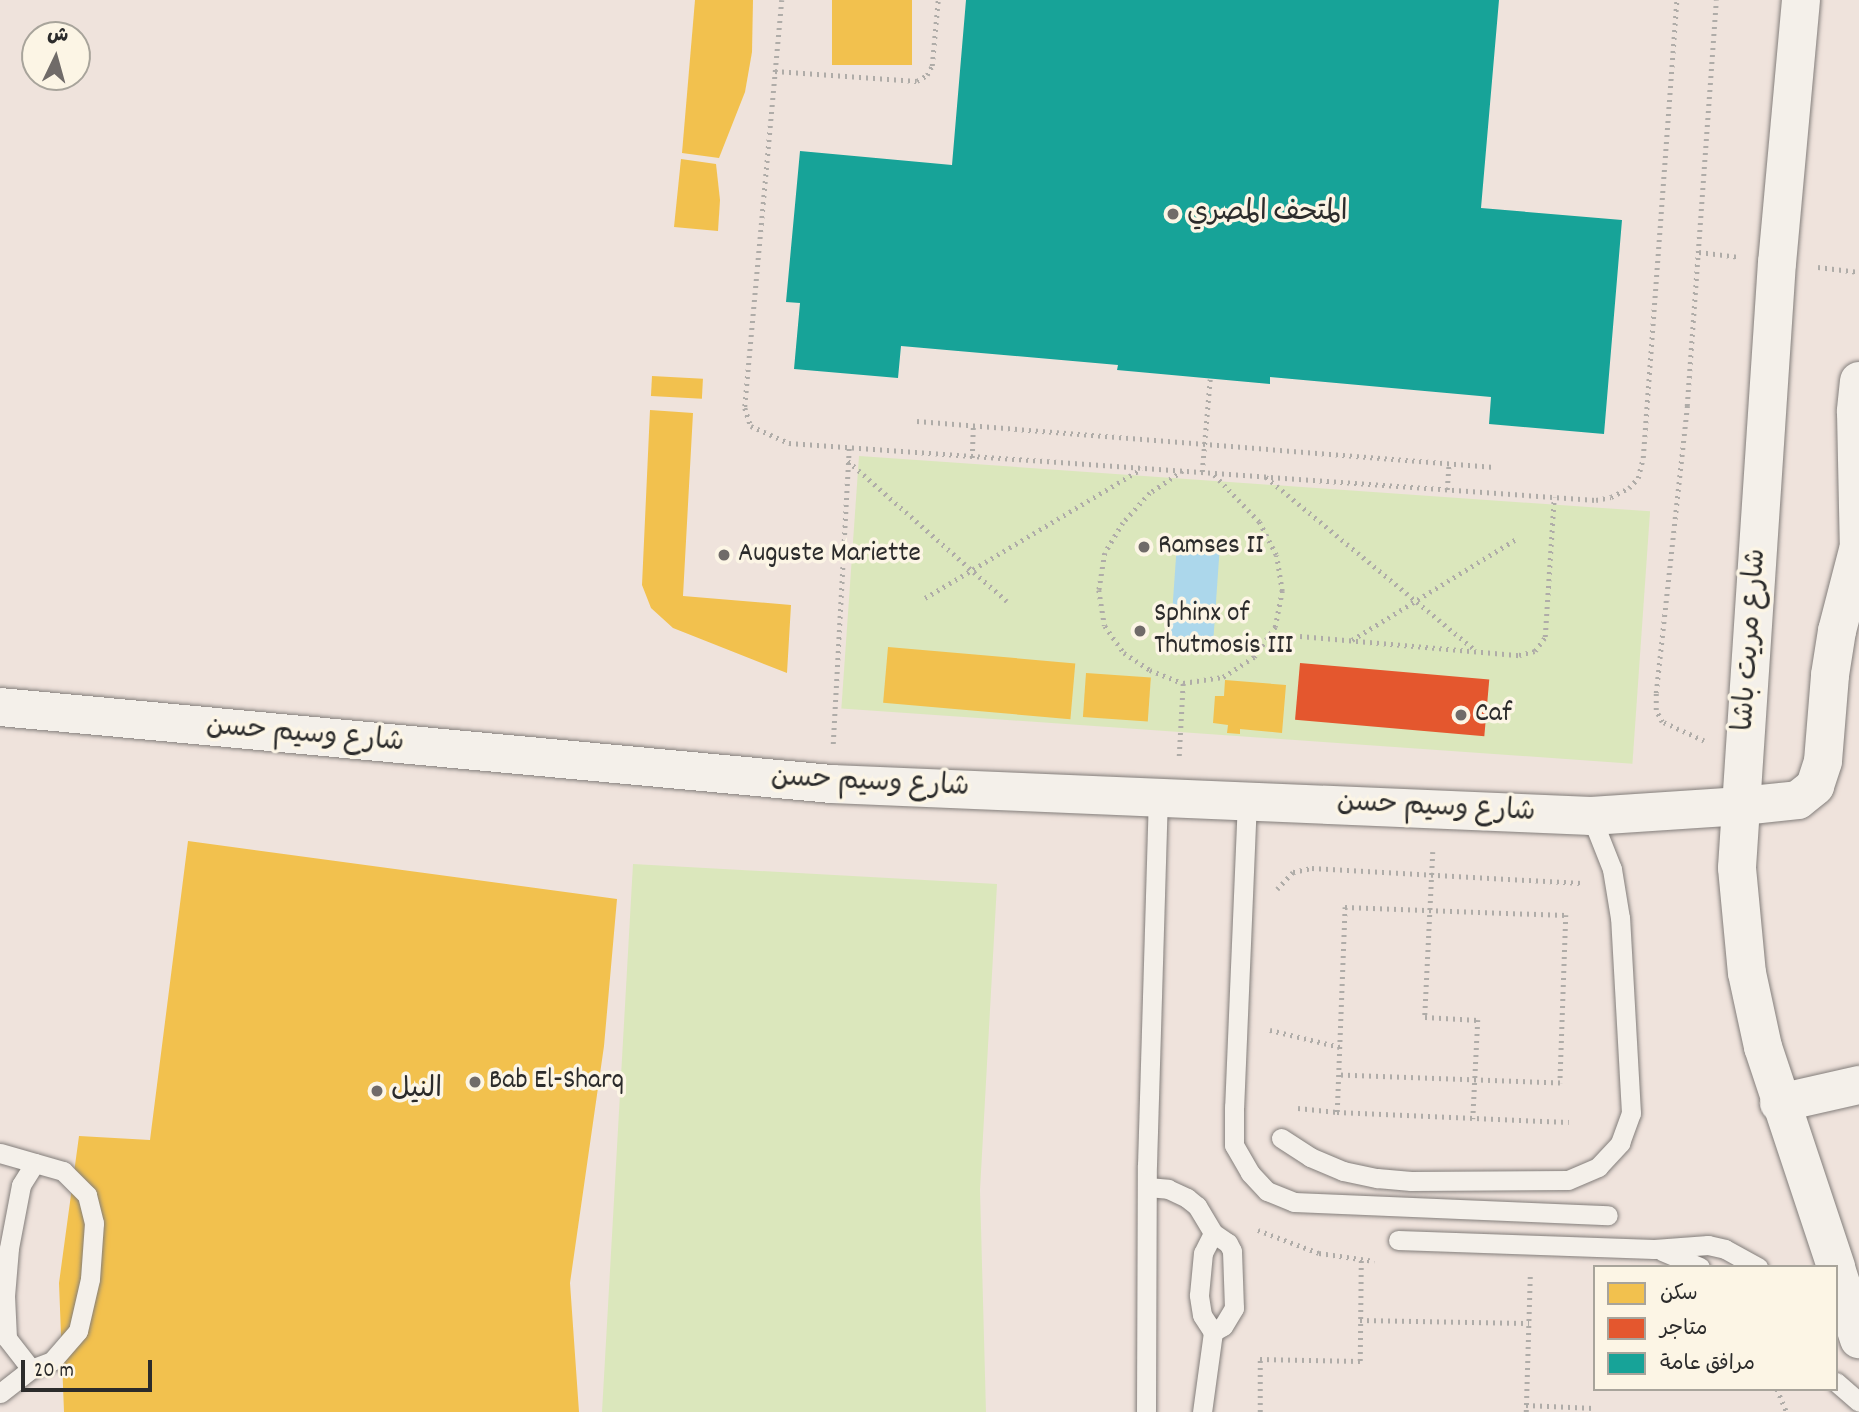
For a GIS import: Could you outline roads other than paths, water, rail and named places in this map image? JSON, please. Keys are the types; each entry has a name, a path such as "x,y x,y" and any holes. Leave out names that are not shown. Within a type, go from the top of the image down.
{"main road":[{"name":"شارع مريت باشا","path":"1801,0 1776,276 1737,868 1740,920 1760,1035 1831,1265"},
{"path":"1859,381 1856,412 1859,556"},
{"name":"شارع وسيم حسن","path":"0,707 832,784 1591,817 1742,806 1798,800 1815,786 1823,761 1830,675 1837,631 1858,550"},
{"path":"1779,1103 1859,1085"},
{"name":"شارع مريت باشا","path":"1838,1284 1859,1339"}],"lane":[{"path":"1146,1412 1147,1187 1168,798"},
{"path":"1247,800 1234,1145 1250,1173 1267,1191 1294,1202 1608,1215"},
{"path":"1282,1138 1310,1157 1343,1171 1400,1180 1568,1180 1598,1167 1620,1143 1631,1113 1620,918 1612,869 1591,817"},
{"path":"0,1153 63,1171 87,1195 94,1223 90,1279 78,1331 52,1360 31,1369 0,1394"},
{"path":"31,1369 7,1338 5,1296 9,1248 21,1185 35,1163"},
{"path":"1147,1187 1168,1189 1187,1198 1197,1206 1213,1233 1228,1243 1232,1251 1234,1297 1230,1318 1213,1332"},
{"path":"1202,1412 1213,1332 1202,1315 1199,1295 1203,1253 1213,1233"},
{"path":"1398,1240 1654,1249 1708,1245 1725,1249 1754,1265"},
{"path":"1654,1249 1695,1265"},
{"path":"1838,1384 1859,1402"}],"water":[{"path":"1177,543 1220,546 1213,640 1170,637"}],"place":[{"name":"المتحف المصري","path":"1173,214"},
{"name":"Ramses II","path":"1144,547"},
{"name":"Auguste Mariette","path":"724,555"},
{"name":"Sphinx of Thutmosis III","path":"1140,631"},
{"name":"Caf","path":"1461,715"},
{"name":"Bab El-Sharq","path":"475,1082"},
{"name":"النيل","path":"377,1091"}]}
